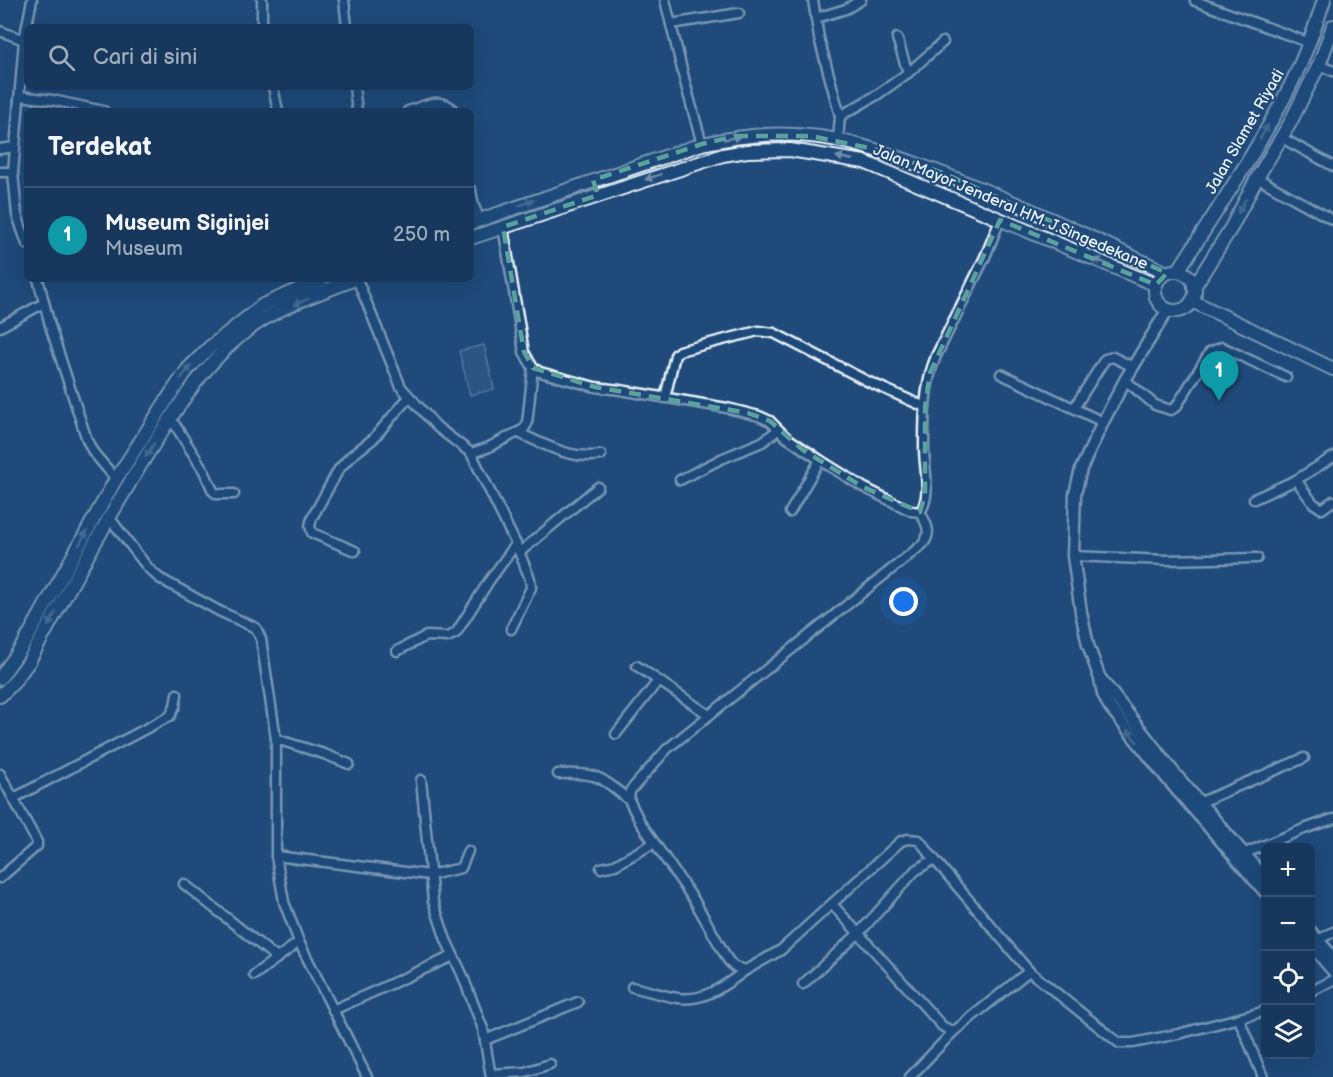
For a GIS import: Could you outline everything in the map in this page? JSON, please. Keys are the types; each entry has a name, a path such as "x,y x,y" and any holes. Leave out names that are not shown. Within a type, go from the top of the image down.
{"main road":[{"name":"Jalan Slamet Riyadi","path":"1172,272 1226,196 1288,90 1310,43 1324,0"},
{"name":"Jalan Slamet Riyadi","path":"1194,287 1231,228 1257,178 1282,138 1319,64 1333,26"},
{"path":"1288,90 1302,100"},
{"name":"Jalan Mayor Jenderal HM. J.Singedekane","path":"476,221 702,144 736,136 770,134 811,136 838,140 884,153 999,196 1172,272"},
{"name":"Jalan Mayor Jenderal HM. J.Singedekane","path":"474,237 723,155 747,151 790,150 864,162 1156,285"},
{"path":"593,180 598,195"},
{"path":"569,188 573,203"},
{"path":"1172,272 1189,277 1194,287 1192,301 1179,310 1168,309 1157,299 1156,285 1159,280 1172,272"},
{"path":"0,678 24,644 116,479 188,369 210,347 263,304 315,282"},
{"path":"0,696 28,663 108,516 170,417 199,379 234,342 259,322 287,307 349,282"},
{"path":"1192,301 1333,369"}],"street":[{"path":"27,24 32,0"},
{"path":"262,0 262,24"},
{"path":"344,0 347,24"},
{"path":"666,0 702,144"},
{"path":"813,0 819,38 840,116 838,140"},
{"path":"816,18 846,9 861,0"},
{"path":"1195,1 1310,43"},
{"path":"671,24 739,13"},
{"path":"0,31 24,40 13,172 17,214 24,235"},
{"path":"897,38 908,73"},
{"path":"840,116 877,95 908,73 943,42"},
{"path":"1319,64 1333,71"},
{"path":"274,90 277,108"},
{"path":"354,90 357,108"},
{"path":"20,96 90,108"},
{"path":"418,108 437,102 447,104 451,108"},
{"path":"1282,138 1333,166"},
{"path":"0,148 15,147"},
{"path":"0,172 13,172"},
{"path":"1257,178 1333,220"},
{"path":"474,206 476,221"},
{"path":"920,512 926,494 925,407 933,363 985,257 1000,220"},
{"path":"503,227 524,352 533,368 595,387 748,413 770,421 778,430 820,460 863,487 911,511 920,512"},
{"path":"39,282 87,440 93,452 116,479"},
{"path":"357,282 395,375 409,397 437,427 471,453 518,548 530,579 531,588 511,629"},
{"path":"0,327 44,303"},
{"path":"1168,309 1133,366 1103,422 1076,485 1073,507 1073,556 1081,612 1088,645 1108,706 1239,855 1261,886"},
{"path":"665,398 675,355 679,351 764,330 925,407"},
{"path":"1125,380 1155,405 1166,410 1173,409 1210,352 1224,347 1286,377"},
{"path":"1074,408 1105,359 1113,357 1133,366"},
{"path":"471,453 519,433 527,424 533,368"},
{"path":"1001,374 1103,422"},
{"path":"355,551 312,533 310,526 312,519 339,469 351,456 373,439 409,397"},
{"path":"170,417 204,471 213,491 217,494 234,494"},
{"path":"680,480 721,459 762,442 778,430"},
{"path":"519,433 564,453 587,457 601,455"},
{"path":"1254,499 1296,480 1330,459 1333,470"},
{"path":"790,512 820,460"},
{"path":"1296,480 1316,507 1322,508 1333,501"},
{"path":"397,651 426,636 448,637 456,633 489,580 518,548 598,487"},
{"path":"629,800 630,791 667,749 923,544 929,533 920,512"},
{"path":"108,516 148,568 159,578 219,611 256,628 263,649 276,740 276,856 284,902 299,942 367,1077"},
{"path":"1073,556 1165,560 1257,558"},
{"path":"637,666 709,715"},
{"path":"616,734 658,681"},
{"path":"14,798 170,716 177,694"},
{"path":"276,740 349,764"},
{"path":"1195,804 1304,758"},
{"path":"558,774 583,773 597,777 606,781 629,800 654,843 694,900 730,963 740,970 746,970"},
{"path":"0,774 34,835 37,846 0,878"},
{"path":"421,780 433,901 446,940 483,1029 491,1075 525,1072 550,1064"},
{"path":"1239,855 1333,819"},
{"path":"632,987 675,998 693,998 724,986 781,950 904,840 915,838 1029,971 1119,1043 1128,1044 1156,1039 1261,1012"},
{"path":"601,868 615,866 654,843"},
{"path":"276,856 430,875 461,868 468,851"},
{"path":"1239,855 1261,875"},
{"path":"803,984 859,933 915,871 934,859"},
{"path":"184,884 277,958"},
{"path":"832,904 942,1026 953,1032"},
{"path":"1315,941 1333,932"},
{"path":"254,975 299,942"},
{"path":"1315,943 1333,957"},
{"path":"1315,944 1333,971"},
{"path":"333,1010 453,956"},
{"path":"910,1077 953,1032 1029,971"},
{"path":"1315,990 1333,980"},
{"path":"485,1040 578,1002"},
{"path":"1239,1019 1263,1077"}],"highlighted area":[{"path":"736,136 811,136 874,149 943,173 1167,273 1156,285 1000,220 930,373 925,407 925,494 920,512 863,487 803,450 770,421 748,413 595,387 533,368 524,352 503,227 598,195 593,180 702,144"}],"shaded area":[{"path":"484,345 494,389 470,395 459,351"}],"place":[{"name":"Museum Siginjei","path":"1219,401"}]}
